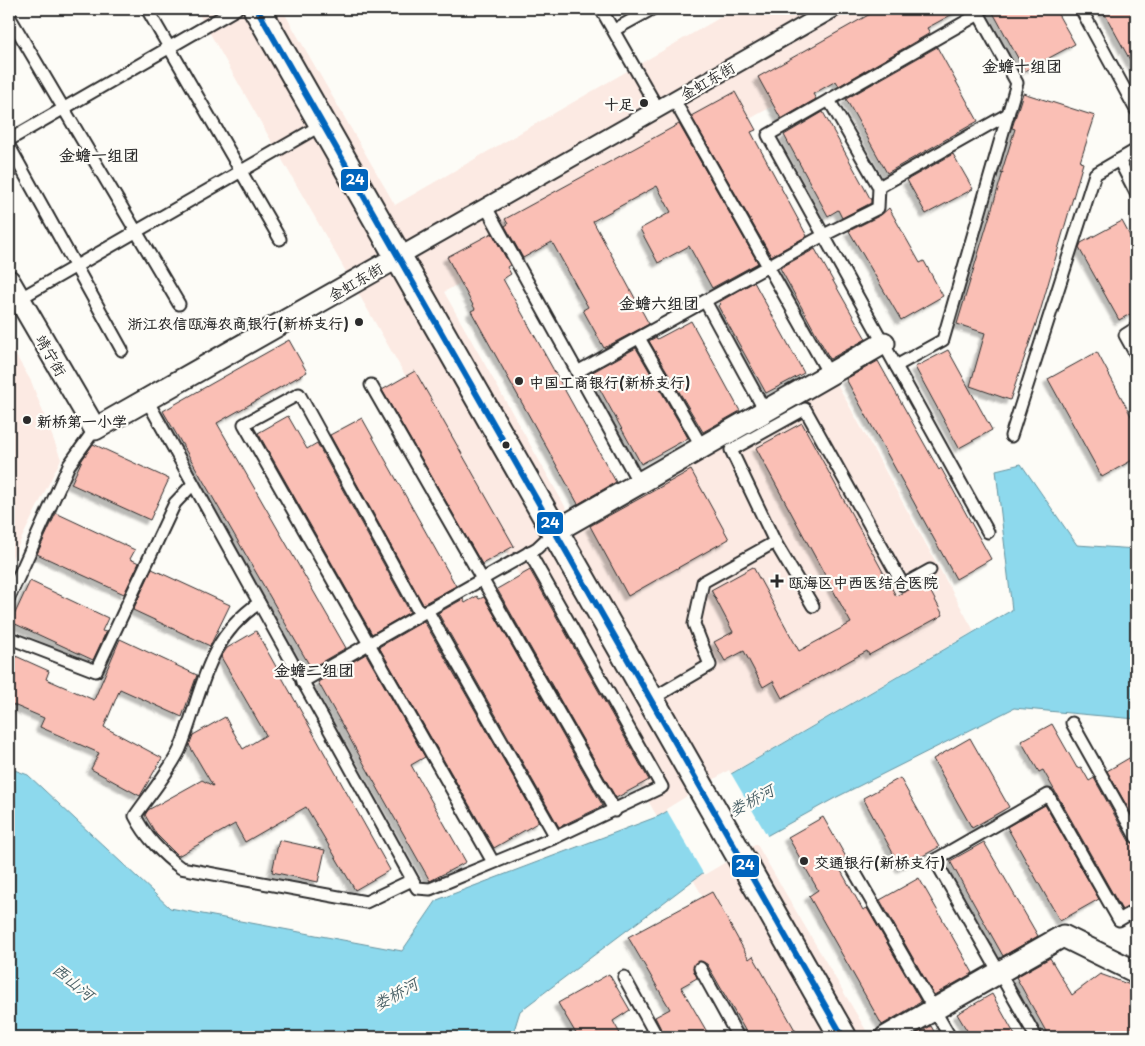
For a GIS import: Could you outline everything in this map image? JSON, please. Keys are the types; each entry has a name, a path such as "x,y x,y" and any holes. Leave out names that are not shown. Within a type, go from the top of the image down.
{"street":[{"path":"257,9 685,763 843,1037"},
{"name":"金虹东街","path":"95,429 833,9"},
{"name":"靖宁街","path":"14,290 95,429"},
{"path":"554,532 884,343"},
{"path":"886,1037 1063,936 1136,972"}],"lane":[{"path":"147,9 280,239"},
{"path":"9,140 236,9"},
{"path":"602,9 658,109"},
{"path":"614,30 652,9"},
{"path":"1081,9 1136,110"},
{"path":"896,366 943,340 1017,83 978,12 768,135 884,343 896,366 988,532"},
{"path":"9,16 179,304"},
{"path":"674,100 829,374"},
{"path":"577,372 824,235 878,208 879,187 829,100"},
{"path":"879,187 1008,114"},
{"path":"14,290 76,267 323,124"},
{"path":"9,146 122,350"},
{"path":"1011,436 1095,174 1136,150"},
{"path":"1119,160 1136,193"},
{"path":"486,207 639,483"},
{"path":"705,301 765,411"},
{"path":"1136,328 1125,335 1136,355"},
{"path":"639,338 702,447"},
{"path":"371,385 615,811"},
{"path":"493,862 244,424 299,394 423,612 556,837"},
{"path":"147,400 417,888 430,889 556,837 615,811 662,787 528,552"},
{"path":"814,606 775,542 731,450 805,409 903,585 930,570"},
{"name":"金虹东街","path":"9,598 69,465 95,429"},
{"path":"15,640 96,671 174,503 193,484"},
{"path":"302,682 528,552 554,532"},
{"path":"650,700 710,664 694,624 703,582 775,542"},
{"path":"259,603 242,615 212,655 179,750 135,816 140,826 171,861 181,868 366,902 412,880"},
{"path":"1072,724 1136,837"},
{"path":"1036,1037 935,860 1048,795 1120,920 1136,910"},
{"path":"850,864 950,1037"},
{"path":"700,968 738,1037"},
{"path":"624,977 656,1037"}],"shaded area":[{"path":"196,9 282,9 395,205 735,9 944,9 444,292 579,531 836,382 974,631 719,780 870,1037 783,1037"},
{"name":"新桥第一小学","path":"9,344 31,381 61,459 9,564"}],"water":[{"path":"1021,464 1077,545 1136,549 1136,719 1014,708 835,798 712,866 520,1011 512,1037 9,1037 9,768 28,775 170,908 402,951 437,900 659,816 1012,610 996,470"}],"pier":[{"path":"729,770 768,837 704,875 666,809"}],"building":[{"path":"879,9 962,9 927,28 930,33 839,86 836,81 813,94 816,99 781,119 758,77"},
{"path":"991,9 1055,9 1075,44 1025,71"},
{"path":"1102,9 1136,9 1136,71"},
{"path":"937,47 978,121 887,173 846,99"},
{"path":"735,92 756,130 751,132 807,236 771,256 691,116"},
{"path":"1023,93 1095,116 1080,162 1083,163 1040,312 1010,400 970,386 985,333 957,324 1003,172 1001,174 1015,129 1012,128"},
{"path":"823,112 871,200 871,203 842,218 838,210 828,216 784,135"},
{"path":"679,124 758,263 712,288 689,246 658,263 640,229 671,212 657,186 593,221 649,324 604,348 583,310 588,307 552,242 523,258 505,226 508,224 505,219"},
{"path":"953,154 973,189 926,214 907,180"},
{"path":"889,208 920,263 924,261 943,296 901,320 849,231 881,215"},
{"path":"1122,221 1136,247 1136,311 1119,320 1079,248 1081,243"},
{"path":"492,233 510,265 507,267 511,274 503,279 616,482 578,504 471,311 475,309 447,257"},
{"path":"815,249 866,339 830,359 780,268"},
{"path":"754,282 804,373 766,393 718,306 721,304 719,302"},
{"path":"691,321 740,411 703,432 649,341 656,337 657,339"},
{"path":"289,340 307,372 217,423 346,648 311,668 163,411"},
{"path":"636,348 688,438 641,464 591,373"},
{"path":"948,350 992,430 959,448 915,367"},
{"path":"1097,352 1136,425 1136,458 1102,477 1048,379"},
{"path":"878,361 939,470 941,468 991,559 956,579 846,379"},
{"path":"415,371 514,546 482,564 382,390"},
{"path":"288,416 307,449 317,443 410,612 372,634 258,433"},
{"path":"362,418 456,586 423,604 330,435"},
{"path":"802,423 896,596 925,581 943,615 869,655 867,651 782,698 773,681 763,687 744,651 725,661 714,642 733,632 711,590 753,567 799,651 851,623 756,448"},
{"path":"93,444 169,479 150,520 71,484 82,460"},
{"path":"691,470 729,539 628,596 590,526"},
{"path":"56,513 135,550 130,559 139,563 124,594 37,554"},
{"path":"152,569 230,605 210,646 133,610"},
{"path":"530,570 649,780 616,798 497,589"},
{"path":"30,581 108,618 102,631 106,632 93,660 11,622"},
{"path":"477,596 479,599 484,597 603,806 559,827 438,613 463,599 465,603"},
{"path":"424,621 539,822 494,848 379,647"},
{"path":"256,631 390,870 355,890 306,807 245,842 235,824 178,856 156,834 145,815 148,810 202,780 213,786 189,745 193,735 225,717 243,749 266,735 221,657 227,648"},
{"path":"120,639 197,675 182,717 120,689 104,727 162,758 140,796 91,769 99,753 40,727 44,718 9,703 9,653 49,671 46,679 94,700"},
{"path":"366,654 425,757 411,765 466,862 430,881 318,682"},
{"path":"1052,724 1077,768 1081,767 1089,781 1094,778 1129,841 1136,844 1136,903 1122,910 1043,770 1039,772 1021,741"},
{"path":"970,738 1009,807 972,828 933,759"},
{"path":"1136,754 1136,822 1107,771"},
{"path":"900,778 939,847 901,868 863,798"},
{"path":"1045,805 1099,899 1060,921 1007,827"},
{"path":"823,817 846,857 836,862 863,910 867,908 921,1002 882,1025 809,896 818,890 788,837"},
{"path":"279,840 325,850 318,882 272,872"},
{"path":"984,842 1038,936 1003,956 950,861"},
{"path":"919,878 973,973 934,995 880,900"},
{"path":"712,892 749,959 753,956 799,1037 749,1037 707,964 700,961 693,967 697,978 681,987 710,1037 665,1037 655,1017 670,1009 628,937"},
{"path":"1050,958 1072,995 1100,974 1136,987 1136,1037 1049,1037 1016,977"},
{"path":"609,974 630,1010 613,1021 622,1037 578,1037 558,1003"},
{"path":"992,994 1016,1037 971,1037 957,1014"},
{"path":"931,1026 937,1037 911,1037"}],"transit line":[{"name":"24","path":"257,9 843,1037"}],"place":[{"name":"十足","path":"644,103"},
{"name":"浙江农信瓯海农商银行(新桥支行)","path":"359,322"},
{"name":"中国工商银行(新桥支行)","path":"519,381"},
{"name":"新桥第一小学","path":"27,420"},
{"name":"瓯海区中西医结合医院","path":"777,581"},
{"name":"交通银行(新桥支行)","path":"804,861"}],"district":[{"name":"金蟾十组团","path":"1022,65"},
{"name":"金蟾一组团","path":"99,154"},
{"name":"金蟾六组团","path":"659,302"},
{"name":"金蟾二组团","path":"314,669"}],"water label":[{"name":"娄桥河","path":"751,799"},
{"name":"西山河","path":"74,981"},
{"name":"娄桥河","path":"395,993"}]}
